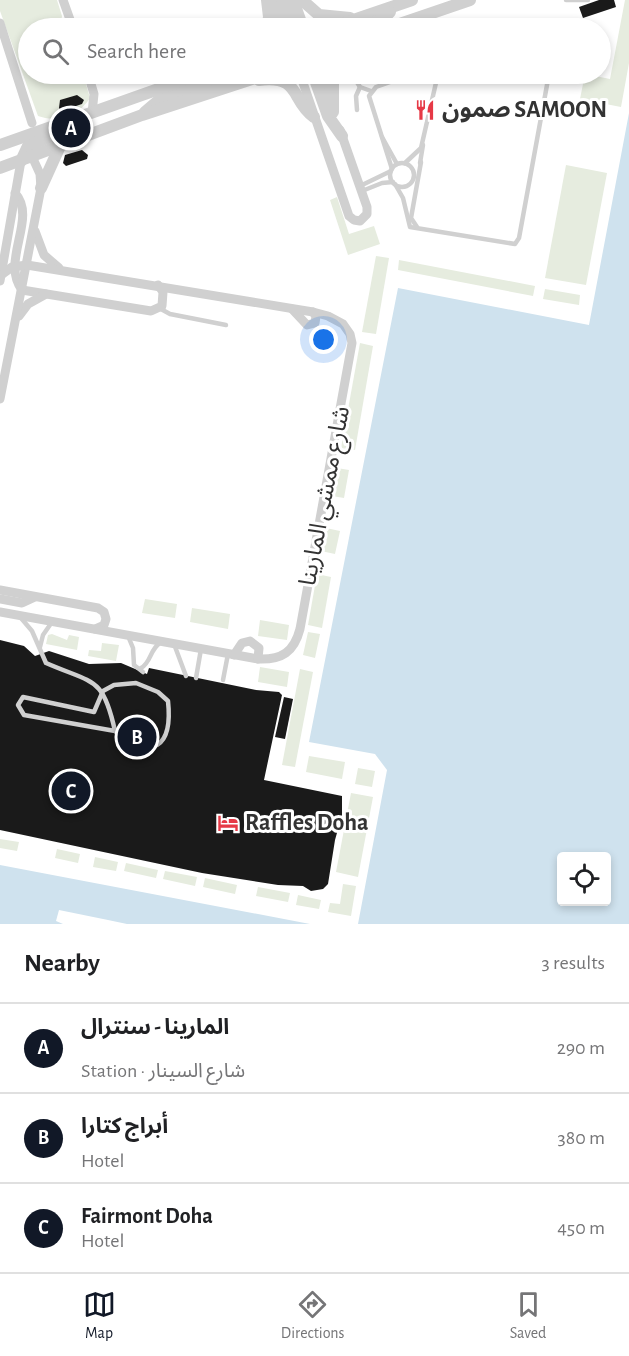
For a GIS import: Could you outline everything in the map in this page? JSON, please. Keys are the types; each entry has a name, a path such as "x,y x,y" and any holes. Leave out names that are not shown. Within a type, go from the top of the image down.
{"street":[{"path":"63,0 69,18"},
{"path":"267,0 268,18"},
{"path":"273,0 280,18"},
{"path":"282,0 290,18"},
{"path":"293,0 299,18"},
{"path":"302,0 314,13 333,18"},
{"path":"369,18 399,3 412,0"},
{"path":"417,18 470,0"},
{"path":"0,22 18,77"},
{"path":"20,84 33,123"},
{"path":"91,84 94,94 92,113"},
{"path":"0,168 77,119 173,84"},
{"path":"142,115 158,101 206,84"},
{"path":"0,145 26,150 60,146 142,115 237,84"},
{"path":"288,84 314,117"},
{"path":"303,84 349,216 360,221 367,214 361,188 323,84"},
{"path":"317,84 328,116 342,136"},
{"path":"333,84 333,112"},
{"path":"94,94 110,107"},
{"path":"41,188 60,146"},
{"path":"0,399 41,188 40,174 26,150"},
{"path":"1,278 15,193 26,150"},
{"path":"15,193 20,200 22,211 12,267 16,282 22,290 144,310 161,304 180,289"},
{"path":"34,229 44,255 61,270"},
{"path":"1,278 12,267 27,265 180,289"},
{"path":"158,285 163,292 161,304"},
{"name":"شارع ممشي المارينا","path":"180,289 292,308 307,325 315,323 316,316 313,312 336,320 350,334 351,355 301,620 294,646 285,655 258,659"},
{"path":"15,323 28,304 46,294"},
{"path":"0,584 12,592"},
{"path":"0,590 98,608 106,614 106,622"},
{"path":"0,599 22,603 35,597"},
{"path":"2,613 258,659 259,648 250,641 242,644 231,654"},
{"path":"93,629 106,622"},
{"path":"106,622 125,636"}],"lane":[{"path":"566,0 588,0"},
{"path":"358,84 371,91"},
{"path":"385,84 371,91 370,102 395,183 403,198 409,226 512,244 518,241 547,84"},
{"path":"417,227 411,218 433,86"},
{"path":"357,110 356,96 360,87"},
{"path":"382,137 397,164"},
{"path":"405,164 418,153 422,142"},
{"path":"361,188 378,184 408,185 421,162"},
{"path":"397,164 405,164 412,168 414,176"},
{"path":"361,188 392,170 397,164"},
{"path":"161,304 170,314 226,325"},
{"path":"19,616 32,631 46,663 88,680 103,691 110,707 115,731"},
{"path":"40,650 43,634 52,622"},
{"path":"125,636 133,648 134,665 142,670 155,647 164,642"},
{"path":"133,648 142,639"},
{"path":"174,644 186,676"},
{"path":"179,658 186,646"},
{"path":"196,678 201,649"},
{"path":"223,680 231,654"},
{"path":"136,683 158,692 168,701 170,722 166,737 160,745 150,748 138,746 126,741 115,731 24,715 18,705 23,697 94,712 103,691 114,685 136,683"}],"shaded area":[{"path":"0,0 57,0 62,16 62,18 18,18 18,61 0,11"},
{"path":"625,0 629,0 629,63 621,107 580,99 583,84 611,84"},
{"path":"26,84 86,84 90,98 80,109 60,118 38,116"},
{"path":"566,165 607,173 586,285 545,278"},
{"path":"337,197 349,234 374,226 380,244 348,255 330,200"},
{"path":"376,256 389,258 376,334 362,332"},
{"path":"399,260 535,286 533,296 398,270"},
{"path":"545,289 580,295 579,305 543,299"},
{"path":"360,343 373,346 355,450 341,448"},
{"path":"337,468 349,470 344,498 332,496"},
{"path":"326,528 340,531 335,554 321,551"},
{"path":"317,574 331,577 322,628 308,625"},
{"path":"145,599 177,604 175,618 142,613"},
{"path":"192,608 230,614 228,629 190,622"},
{"path":"260,620 289,625 287,640 258,636"},
{"path":"308,632 320,634 315,658 303,655"},
{"path":"52,634 67,640 69,635 79,637 77,650 46,644 48,635"},
{"path":"102,643 119,645 116,661 88,656 89,650 101,651"},
{"path":"260,667 289,672 287,687 258,682"},
{"path":"300,669 313,672 295,767 282,765"},
{"path":"309,756 345,762 342,779 306,772"},
{"path":"358,768 375,771 372,787 355,784"},
{"path":"351,793 373,797 358,877 336,872"},
{"path":"0,839 19,842 17,851 0,848"},
{"path":"57,849 80,854 78,863 55,858"},
{"path":"95,857 118,862 116,871 93,867"},
{"path":"126,863 158,870 156,878 124,871"},
{"path":"165,871 197,877 195,886 163,879"},
{"path":"205,878 237,885 235,894 203,887"},
{"path":"343,884 356,886 351,916 328,912 330,903 340,904"},
{"path":"258,887 290,893 288,902 256,896"},
{"path":"298,895 321,900 319,909 296,905"}],"water":[{"path":"629,113 629,924 358,924 387,770 375,754 309,742 398,288 589,325"},
{"path":"0,865 310,924 0,924"}],"pier":[{"path":"59,910 127,924 63,924 56,921"}],"building":[{"path":"599,0 614,0 616,7 583,18 579,7"},
{"path":"77,95 84,100 82,104 61,111 60,100"},
{"path":"82,150 88,155 87,159 66,166 63,163 65,155"},
{"path":"0,640 24,646 35,656 49,651 89,664 121,663 147,674 149,668 256,690 279,692 282,695 264,780 342,796 342,815 335,840 328,884 323,889 311,891 303,886 278,885 202,873 0,830"},
{"path":"284,697 293,699 285,739 275,737"}],"place":[{"name":"صمون SAMOON","path":"425,110"},
{"name":"المارينا - سنترال","path":"71,128"},
{"name":"أبراج كتارا","path":"137,737"},
{"name":"Fairmont Doha","path":"71,791"},
{"name":"Raffles Doha","path":"228,823"}]}
